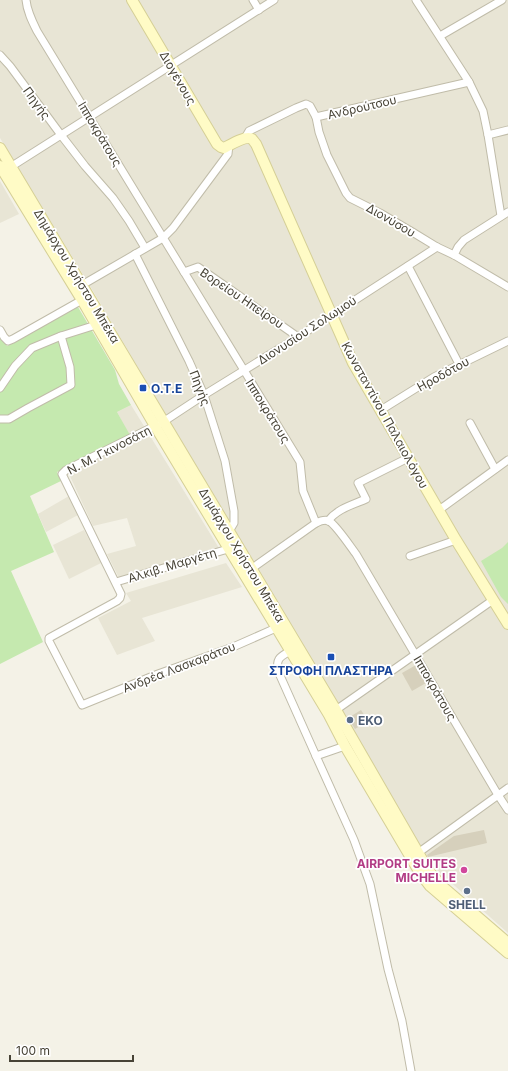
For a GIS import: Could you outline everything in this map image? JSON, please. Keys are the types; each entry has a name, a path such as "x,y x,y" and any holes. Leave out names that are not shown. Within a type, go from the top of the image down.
{"main road":[{"name":"Διογένους","path":"132,0 217,144 224,148 229,145"},
{"path":"229,145 245,138"},
{"name":"Κωνσταντίνου Παλαιολόγου","path":"245,138 252,139 256,144 352,363 456,540 508,624"},
{"name":"Δημάρχου Χρήστου Μπέκα","path":"0,148 5,168 96,325 228,530 332,713 418,854 434,878 508,943"},
{"name":"Δημάρχου Χρήστου Μπέκα","path":"5,168 82,284 228,549 290,651 332,713 346,746 426,882 508,953"}],"street":[{"name":"Ιπποκράτους","path":"26,0 26,7 32,21 300,462 304,490 316,523"},
{"path":"253,0 259,10"},
{"path":"5,168 90,118 274,0"},
{"path":"416,0 469,82 483,111 501,216"},
{"path":"440,36 502,0"},
{"name":"Πηγής","path":"0,55 10,66 61,136 113,198 145,248"},
{"name":"Ανδρούτσου","path":"245,138 249,131 306,104 310,106 316,117 469,82"},
{"name":"Διονύσου","path":"316,117 319,132 327,155 350,198 380,213 508,287"},
{"path":"488,135 508,130"},
{"path":"82,284 163,238 173,228 228,154 229,145"},
{"path":"454,255 464,240 508,212"},
{"name":"Διονυσίου Σολωμού","path":"159,424 298,337 437,247"},
{"name":"Πηγής","path":"135,254 189,360 204,395 227,468 234,511 234,523 228,530"},
{"path":"408,266 459,364"},
{"name":"Βορείου Ηπείρου","path":"184,272 198,267 298,337"},
{"path":"0,330 8,341 82,300"},
{"path":"0,388 15,366 32,348 61,336 96,325"},
{"path":"0,418 9,419 71,385 70,367 61,336"},
{"name":"Ηροδότου","path":"381,410 434,377 508,341"},
{"path":"470,423 495,469"},
{"name":"Ν. Μ. Γκινοσάτη","path":"116,582 62,474 66,470 159,424"},
{"path":"251,569 316,523 324,520 328,521 332,515 337,512 366,499 358,483 408,458"},
{"path":"439,510 508,460"},
{"name":"Ιπποκράτους","path":"328,521 356,554 508,810"},
{"path":"410,556 456,540"},
{"name":"Αλκιβ. Μαργέτη","path":"116,582 228,549"},
{"name":"Ανδρέα Λασκαράτου","path":"116,582 121,594 117,601 52,635 49,638 49,641 82,705 158,674 233,647 276,628"},
{"path":"332,713 493,600"},
{"path":"290,651 280,657 277,663 278,671 363,862 370,884 388,968 402,1021 411,1071"},
{"path":"316,756 346,746"},
{"path":"418,854 508,788"}],"shaded area":[{"path":"0,0 508,0 508,933 438,871 421,847 90,286 0,138"},
{"path":"0,181 19,214 0,223"},
{"path":"131,405 219,548 119,578 107,554 136,546 127,518 93,526 69,474 133,442 117,412"},
{"path":"69,496 78,515 46,532 38,514"},
{"path":"84,530 101,563 69,579 53,545"},
{"path":"226,563 242,587 142,618 155,641 117,655 98,618 131,601 126,593"}],"green space":[{"name":"Ο.Τ.Ε","path":"78,307 115,370 119,384 131,405 117,412 130,435 57,472 61,481 30,496 54,552 11,571 43,642 0,664 0,334 7,346"},
{"path":"508,542 508,604 501,597 481,561 502,548"}],"building":[{"path":"416,665 426,683 412,691 402,673"},
{"path":"361,710 368,721 355,729 348,718"},
{"path":"484,830 487,843 428,857 427,855 454,836"}],"place":[{"name":"Ο.Τ.Ε","path":"143,388"},
{"name":"ΣΤΡΟΦΗ ΠΛΑΣΤΗΡΑ","path":"331,657"},
{"name":"ΕΚΟ","path":"350,720"},
{"name":"AIRPORT SUITES MICHELLE","path":"464,870"},
{"name":"SHELL","path":"467,891"}]}
